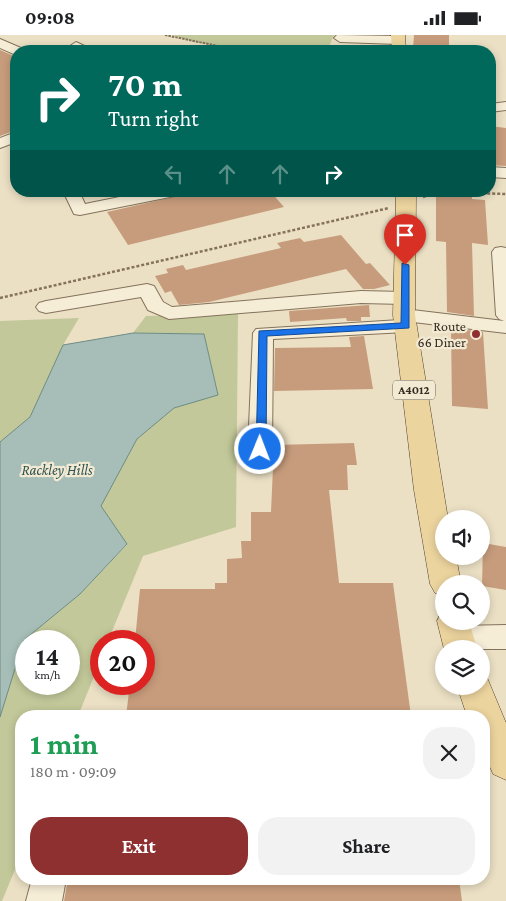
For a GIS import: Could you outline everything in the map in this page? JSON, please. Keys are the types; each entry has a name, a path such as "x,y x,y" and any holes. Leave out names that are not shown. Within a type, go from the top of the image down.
{"main road":[{"name":"A4012","path":"406,197 405,313 428,490 444,575"},
{"path":"477,695 483,710"},
{"path":"490,728 506,762"}],"street":[{"path":"340,38 396,39"},
{"path":"74,197 80,210 145,197"},
{"path":"501,252 506,315"},
{"path":"46,307 147,290 155,306 169,313 361,297 405,313 506,327"},
{"path":"260,449 263,333 405,313"},
{"path":"457,636 506,637"},
{"path":"44,901 48,885"}],"path":[{"path":"165,35 213,45"},
{"path":"0,298 406,197"}],"green space":[{"path":"172,35 334,35 330,45 209,45"},
{"path":"238,314 236,527 143,556 113,630 90,630 90,686 80,710 15,710 15,870 2,901 0,901 0,717 15,669 15,695 80,695 80,630 36,630 80,594 127,545 101,506 137,439 174,408 218,394 204,334 133,333 146,316"},
{"path":"79,318 63,345 30,417 0,442 0,321"}],"water":[{"name":"Rackley Hills","path":"133,333 204,334 218,395 174,408 137,439 101,506 127,544 80,594 36,630 15,630 15,669 0,717 0,442 30,417 63,345"}],"building":[{"path":"414,35 449,35 449,45 413,45"},
{"path":"0,50 10,54 10,132 0,136"},
{"path":"496,127 506,128 506,166 496,165"},
{"path":"173,197 275,197 284,207 128,245 107,212"},
{"path":"436,197 472,197 472,199 485,200 488,245 472,243 474,316 447,312 446,242 436,241"},
{"path":"341,235 366,264 370,263 390,285 374,289 363,289 346,269 209,302 179,305 171,291 165,293 155,276 168,273 166,269 183,265 186,270 281,248 277,243 300,238 304,242"},
{"path":"369,305 370,317 361,317 361,321 347,321 346,318 290,322 289,311"},
{"path":"451,328 483,332 488,409 452,406"},
{"path":"364,336 373,389 274,391 275,348 351,347 349,337"},
{"path":"354,443 357,465 347,465 348,490 329,490 339,583 393,583 410,710 127,710 129,695 155,695 155,630 136,630 140,589 215,589 215,583 227,583 227,559 242,558 241,541 251,541 251,512 271,512 274,445"},
{"path":"490,544 506,547 506,590 490,587 490,575 482,575 482,565 490,565"},
{"path":"67,885 460,885 462,901 64,901"}],"place":[{"name":"Route 66 Diner","path":"476,334"}],"route":[{"path":"260,449 263,333 406,326 404,315 405,265"}]}
